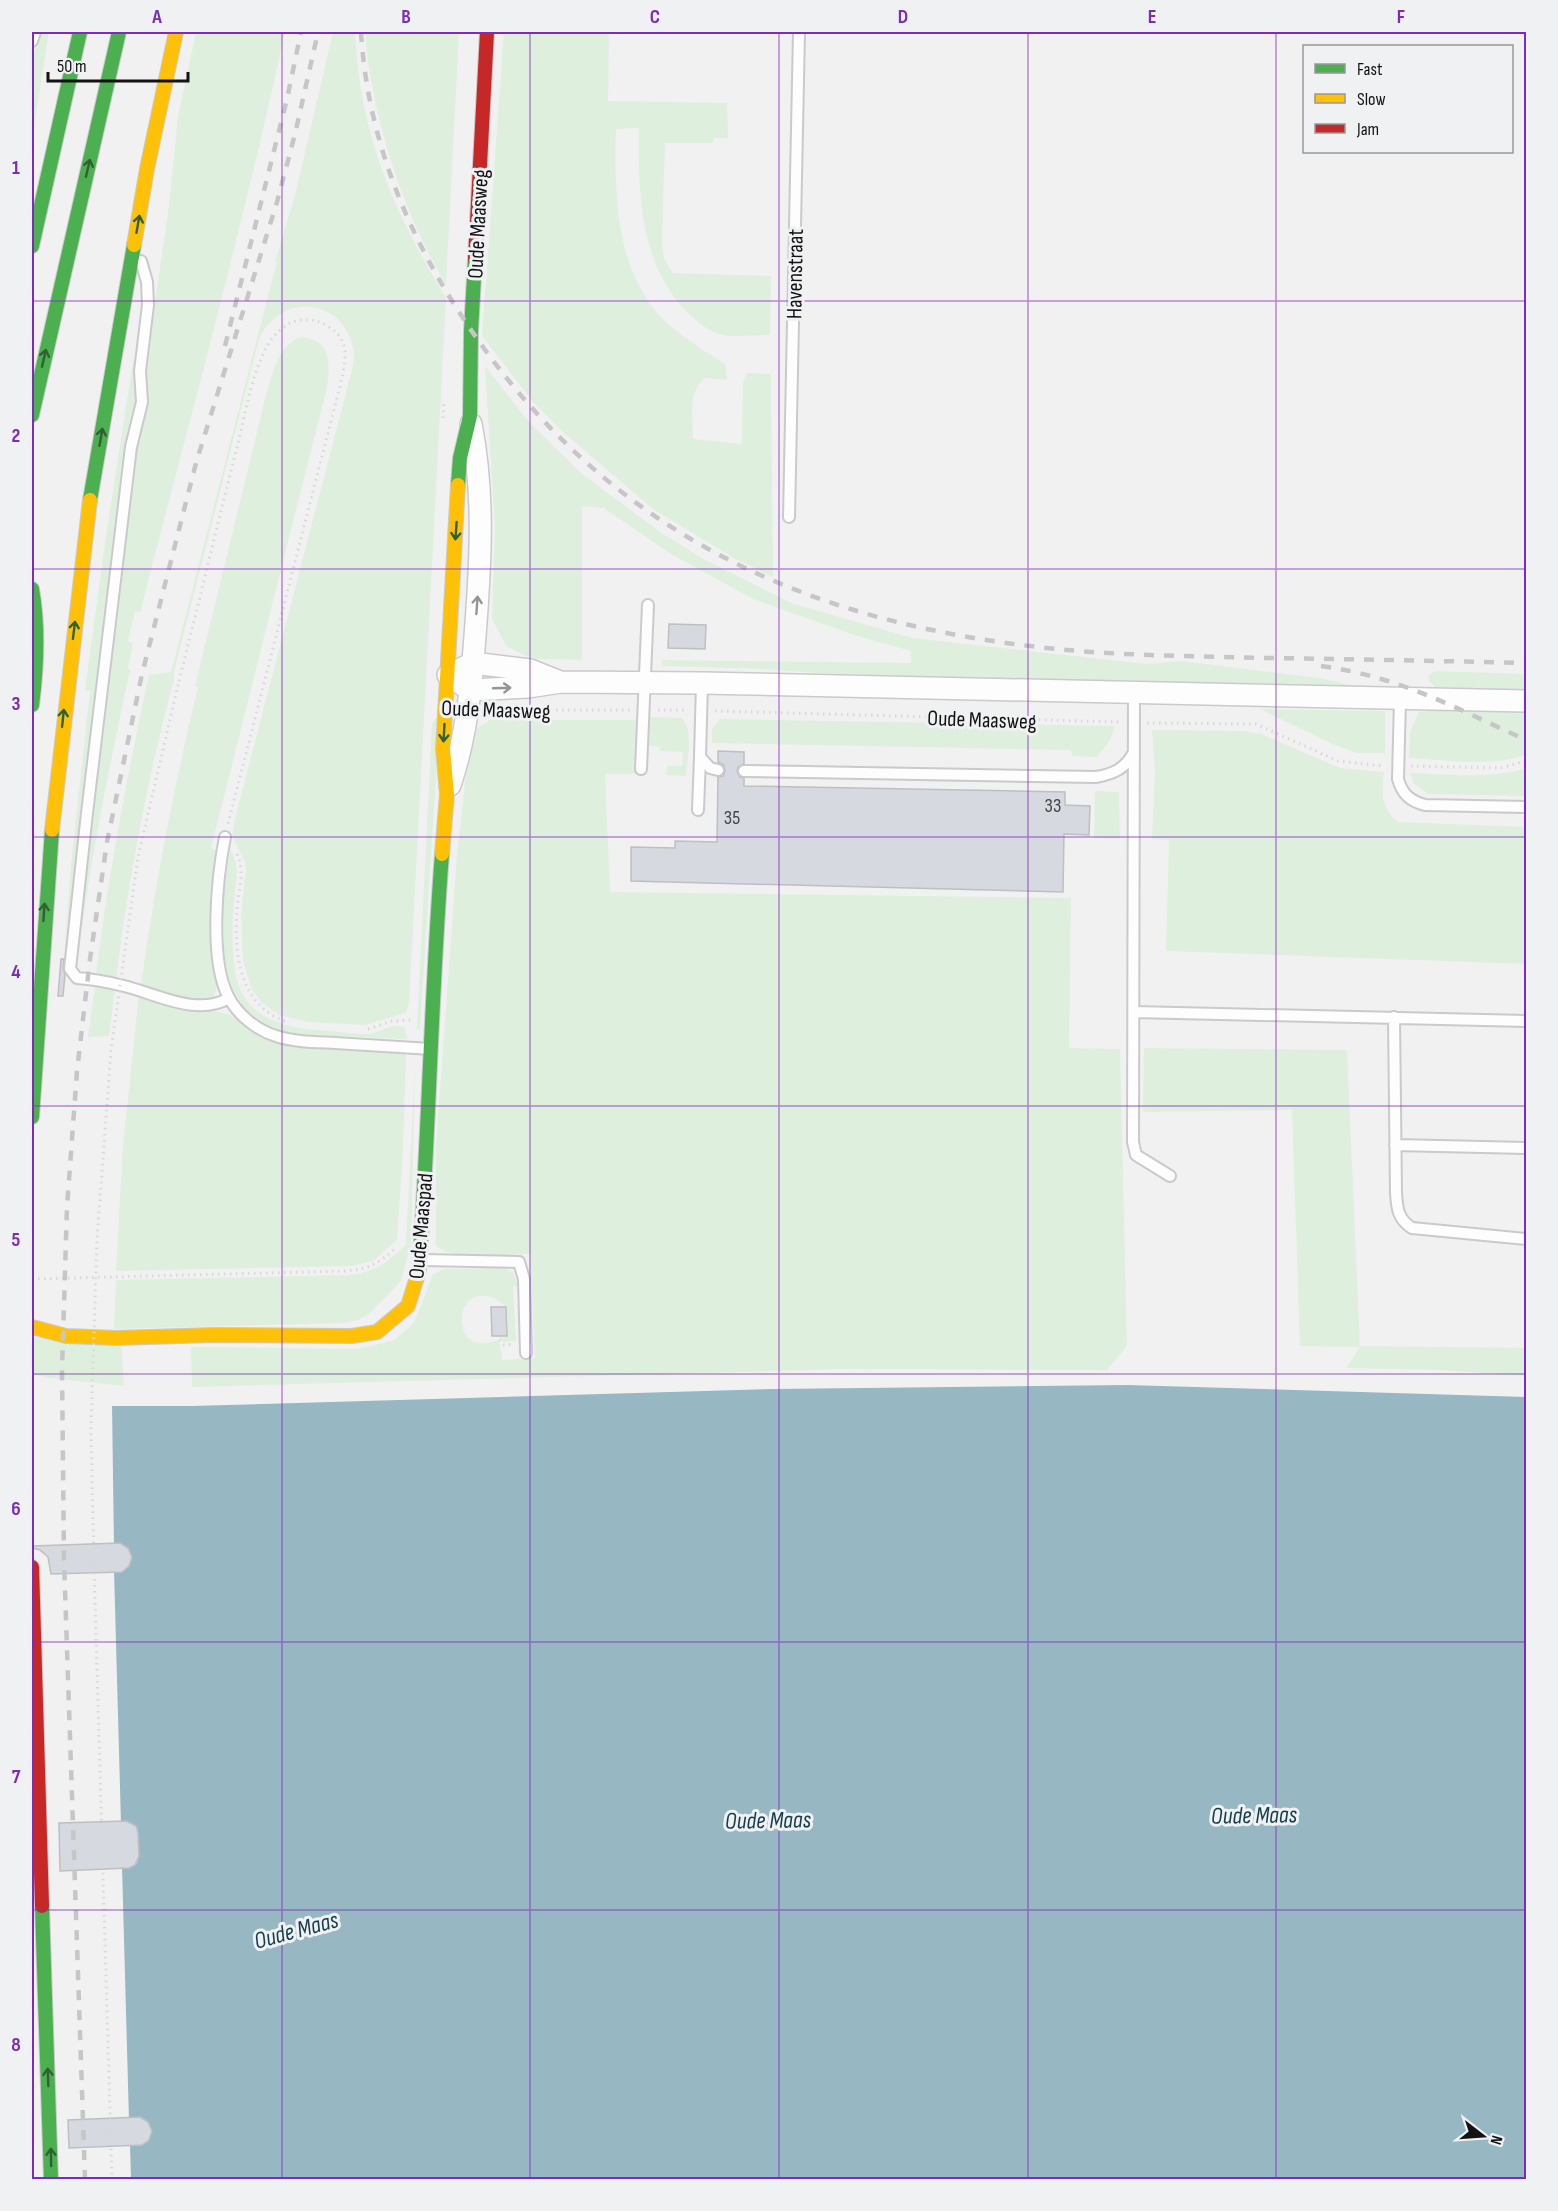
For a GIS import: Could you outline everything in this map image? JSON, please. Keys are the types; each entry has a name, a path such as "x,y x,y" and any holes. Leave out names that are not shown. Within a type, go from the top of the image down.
{"main road":[{"path":"32,246 80,32"},
{"path":"32,415 119,32"},
{"path":"32,1117 48,863 92,489 147,169 176,32"},
{"name":"Oude Maasweg","path":"448,675 460,458 470,416 471,331 487,32"},
{"path":"32,589 36,607 37,643 32,705"},
{"name":"Oude Maaspad","path":"32,1326 46,1332 66,1336 116,1338 360,1335 376,1332 408,1306 419,1274 420,1260 436,930 447,794 443,749 448,675"},
{"path":"32,1568 51,2180"}],"street":[{"name":"Oude Maasweg","path":"469,699 481,545 478,461 470,416"},
{"name":"Oude Maasweg","path":"473,663 530,670 561,682"},
{"path":"448,675 473,663"},
{"name":"Oude Maasweg","path":"448,675 469,699"},
{"name":"Oude Maasweg","path":"469,699 561,682 644,682 1527,701"},
{"name":"Oude Maaspad","path":"447,794 460,755 469,699"}],"lane":[{"path":"32,41 35,32"},
{"name":"Havenstraat","path":"789,517 799,32"},
{"path":"134,248 142,262 148,305 140,371 143,392 130,459 70,969 77,978 125,986 189,1004 212,1005 229,998"},
{"path":"641,769 648,605"},
{"path":"698,810 702,683"},
{"path":"1134,691 1133,1142 1136,1155 1170,1176"},
{"path":"1400,699 1398,766 1400,787 1410,800 1425,805 1527,807"},
{"path":"744,771 1096,777 1120,770 1128,763 1134,752"},
{"path":"700,757 710,768 718,770"},
{"path":"225,837 218,881 216,927 220,965 229,998 249,1021 277,1037 301,1041 432,1049"},
{"path":"1134,1012 1527,1021"},
{"path":"1394,1017 1395,1145 1398,1212 1403,1222 1412,1228 1527,1239"},
{"path":"1395,1145 1527,1148"},
{"path":"420,1260 519,1262 525,1279 526,1353"}],"path":[{"path":"112,2180 91,1439 97,1239 111,1050 138,856 179,681 263,354 278,331 288,323 311,319 332,328 344,343 343,374 225,837 242,866 237,932 243,981 251,996 265,1011 280,1020 296,1024"},
{"name":"Oude Maasweg","path":"469,699 562,711 700,711 1134,723 1256,724 1338,761 1357,764 1484,768 1509,766 1527,761"},
{"path":"364,1030 392,1021 412,1020 411,1047"},
{"name":"Oude Maaspad","path":"32,1279 361,1270 375,1265 401,1243"}],"green space":[{"path":"40,32 49,32 32,139 32,60"},
{"path":"196,32 285,32 216,323 140,612 135,611 128,641 133,643 128,668 130,670 93,857 77,969 75,966 77,933 137,447 148,394 146,362 169,206 178,116"},
{"path":"333,32 355,32 364,105 382,171 410,234 446,298 409,1003 406,1012 402,1014 365,1025 308,1022 279,1015 261,1002 251,988 243,960 241,912 245,862 232,836 353,366 352,345 345,328 334,316 319,309 302,307 286,311 271,322 259,339 155,754 133,866 116,979 96,974 119,824 149,675 171,672 277,263 275,262 295,195"},
{"path":"365,32 459,32 446,285 416,226 392,163 374,98"},
{"path":"504,32 609,32 608,101 727,103 728,138 714,138 713,143 665,143 662,244 664,259 673,273 771,276 770,335 731,336 714,332 693,318 670,292 650,248 644,225 639,177 639,128 616,129 619,216 622,237 635,278 653,308 683,336 726,365 727,380 705,378 696,390 692,406 693,439 742,444 743,382 747,373 771,374 773,577 732,557 653,509 564,433 534,403 482,336"},
{"path":"301,337 311,339 324,348 329,369 327,387 211,848 217,850 211,888 210,914 211,952 216,990 210,1001 184,999 141,985 159,872 198,687 195,686 267,391 282,352 293,341"},
{"path":"134,356 138,394 126,445 64,957 71,865 90,691 85,690"},
{"path":"485,366 529,422 582,474 663,534 707,561 791,603 912,638 1147,664 1182,661 1319,678 1383,692 662,666 662,660 911,663 911,651 857,636 753,599 671,554 604,508 582,506 582,660 532,659 506,646 492,619 495,529"},
{"path":"1435,671 1526,674 1526,690 1435,687 1429,681 1429,675"},
{"path":"1447,708 1526,711 1526,755 1513,759 1484,762 1409,758 1410,732 1419,712"},
{"path":"1260,709 1385,711 1385,753 1357,753 1332,744"},
{"path":"440,713 420,1029 417,1029 432,723"},
{"path":"649,717 682,718 686,724 689,746 686,776 666,775 667,766 682,766 683,752 659,751 660,747 648,746"},
{"path":"720,719 1114,726 1111,739 1097,757 1072,756 1071,750 712,743 712,729"},
{"path":"490,720 637,720 636,774 605,774 610,892 1071,898 1069,1048 1120,1049 1127,1346 1107,1370 848,1369 192,1387 191,1347 359,1349 394,1340 412,1325 433,1274 445,1269 504,1268 513,1272 518,1286 513,1287 516,1341 503,1342 499,1338 507,1336 506,1307 491,1297 478,1296 469,1301 463,1311 464,1332 471,1340 482,1343 497,1340 500,1344 502,1360 535,1358 530,1254 467,1255 443,1250 436,1246 436,1146 457,855 466,775 477,728"},
{"path":"1152,730 1244,731 1261,734 1340,768 1384,772 1385,805 1398,822 1526,827 1526,964 1166,951 1169,840 1152,839 1155,771"},
{"path":"1526,768 1526,796 1429,794 1414,784 1410,773 1483,775"},
{"path":"1095,791 1119,792 1120,839 1094,838"},
{"path":"230,850 237,869 233,919 234,963 240,988 247,1001 270,1019 299,1028 366,1034 400,1026 405,1028 407,1039 290,1034 268,1027 245,1009 229,983 224,951 223,898"},
{"path":"95,986 115,989 109,1036 88,1037"},
{"path":"139,995 195,1011 215,1011 230,1015 263,1037 282,1044 406,1054 397,1240 373,1261 352,1266 116,1271 123,1145"},
{"path":"1144,1048 1347,1050 1360,1346 1526,1348 1526,1376 1443,1370 1346,1368 1360,1347 1300,1346 1292,1110 1143,1112"},
{"path":"415,1066 411,1245 401,1281 370,1313 358,1320 344,1323 114,1329 116,1280 357,1274 386,1262 406,1245"},
{"path":"32,1337 121,1339 124,1386 32,1374"}],"water":[{"name":"Oude Maas","path":"1127,1385 1526,1397 1526,2179 32,2180 32,2149 142,2145 151,2135 148,2123 140,2117 32,2121 32,1872 129,1868 137,1863 139,1856 138,1829 130,1822 32,1824 32,1575 122,1572 129,1565 132,1557 128,1549 120,1543 32,1546 102,1406 192,1406 774,1389"}],"pier":[{"path":"32,1397 112,1403 114,1547 32,1549"},
{"path":"114,1569 121,1824 32,1827 32,1572"},
{"path":"122,1866 129,2121 32,2124 32,1869"},
{"path":"130,2143 131,2180 32,2179 32,2146"}],"building":[{"path":"669,624 706,625 705,649 668,648"},
{"path":"718,751 744,752 744,764 738,767 737,771 740,777 744,778 744,786 1065,792 1065,805 1090,806 1089,835 1064,834 1063,892 631,881 631,847 675,848 675,841 717,842 718,777 723,776 725,771 724,765 718,762"},
{"path":"61,959 64,959 65,974 63,996 58,996"},
{"path":"491,1307 506,1307 507,1336 492,1336"},
{"path":"120,1543 128,1548 132,1557 129,1566 122,1572 51,1574 48,1557 40,1550 32,1548 32,1546"},
{"path":"126,1821 136,1826 138,1833 139,1856 135,1865 129,1868 60,1871 59,1823"},
{"path":"140,2117 148,2122 152,2131 149,2140 142,2145 69,2148 68,2120"}],"railway":[{"path":"225,346 287,99 301,32"},
{"path":"85,2180 64,1560 62,1370 67,1207 77,1071 107,842 142,674 196,463 277,202 318,32"},
{"path":"361,32 365,75 373,117 399,198 436,274 483,347 539,415 599,474 665,523 735,563 809,595 888,620 971,637 1057,649 1161,655 1526,663"},
{"path":"1321,666 1377,678 1427,695 1526,740"}],"traffic: fast":[{"path":"32,246 80,32"},
{"path":"32,415 119,32"},
{"path":"90,500 134,245"},
{"path":"458,485 460,458 470,416 475,259"},
{"path":"32,589 36,618 32,705"},
{"path":"32,1117 52,830"},
{"path":"419,1271 442,854"},
{"path":"42,1906 51,2180"}],"traffic: slow":[{"path":"134,245 147,169 176,32"},
{"path":"442,854 447,794 443,749 458,485"},
{"path":"52,830 90,500"},
{"path":"32,1327 66,1336 116,1338 213,1335 352,1336 377,1332 408,1306 419,1271"}],"traffic: jam":[{"path":"475,259 487,32"},
{"path":"32,1567 42,1906"}]}
